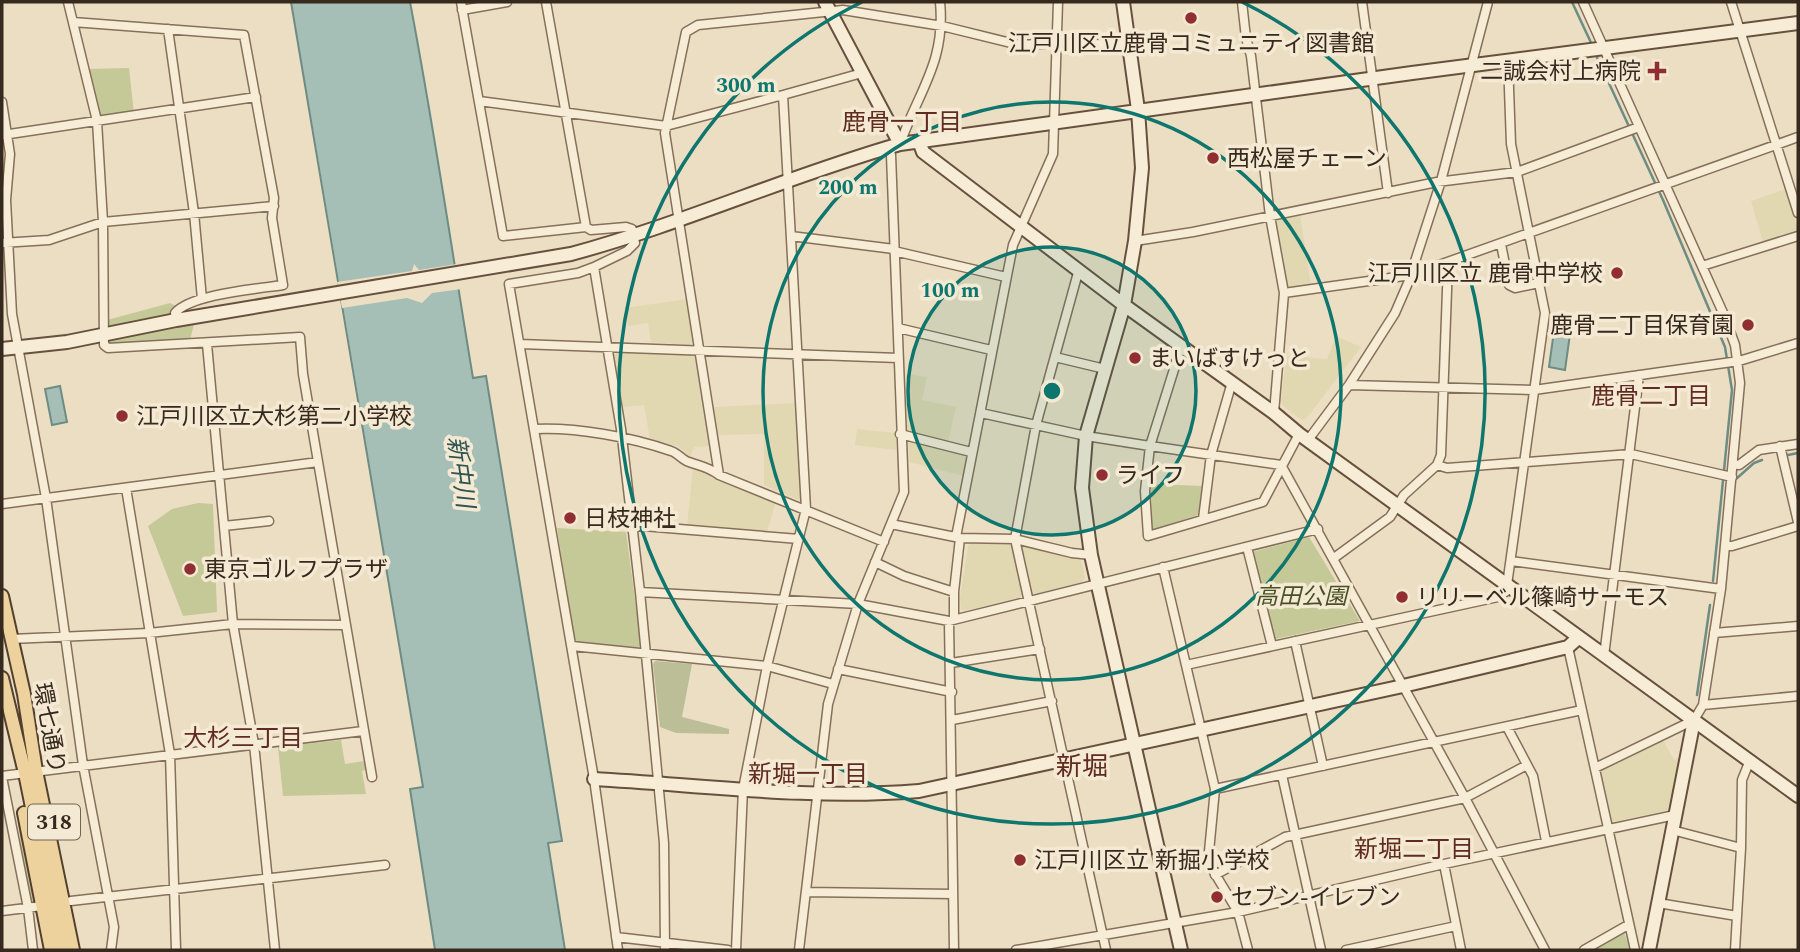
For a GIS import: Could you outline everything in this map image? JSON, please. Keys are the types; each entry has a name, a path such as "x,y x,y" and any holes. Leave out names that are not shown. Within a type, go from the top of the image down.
{"main road":[{"name":"環七通り","path":"2,596 24,695 30,772"},
{"name":"環七通り","path":"2,678 30,772 74,950"},
{"name":"318","path":"30,772 71,901 82,950"},
{"path":"30,772 35,907 51,950"},
{"name":"環七通り","path":"38,810 61,950"}],"street":[{"path":"68,2 97,121 103,222 104,345 108,348 300,337 303,374 372,777"},
{"path":"507,2 461,6 503,236 615,226 632,229 635,243 627,251 578,273 509,284 594,779 618,950"},
{"path":"546,2 586,227"},
{"path":"894,146 926,86 942,26 940,2"},
{"path":"954,950 951,663 958,537 971,452 1013,245 1053,154 1058,2"},
{"path":"1123,2 1138,110 1142,168 1135,241 1124,305 1086,436 1083,488 1091,555 1181,950"},
{"path":"1242,2 1270,216 1284,293 1274,413"},
{"path":"1362,2 1388,193"},
{"path":"1181,347 1150,446 1145,491 1148,536 1263,502 1281,465 1349,385 1395,313 1411,275 1441,181 1488,2"},
{"path":"1583,2 1666,183 1735,345 1741,383 1721,589 1703,705 1694,720 1649,950"},
{"path":"1731,2 1798,213"},
{"path":"799,950 823,729 833,684 858,604 904,492 894,250 894,146 835,6"},
{"path":"719,475 666,126 686,32 698,25 835,6 942,26 1019,45 1129,45"},
{"path":"73,22 244,35 274,206 272,218 283,285 202,299 179,309 175,313 176,320"},
{"path":"2,349 103,335 176,320 571,254 634,236 894,146 919,141 1372,78 1798,23"},
{"path":"168,29 194,213 202,299"},
{"path":"1186,665 1499,597 1509,587 1545,313 1511,144 1508,61"},
{"path":"479,101 666,126 862,73"},
{"path":"736,950 743,789 767,666 806,509 783,94"},
{"path":"4,135 256,97"},
{"path":"2,102 4,135 10,154 5,242 12,314 47,498 83,765 114,927 111,950"},
{"path":"1135,241 1441,181 1517,172 1639,127"},
{"path":"1284,293 1411,275 1798,137"},
{"path":"919,141 923,152 1079,268 1124,305 1798,796"},
{"path":"5,242 49,240 103,222 274,206"},
{"path":"791,236 894,250 1006,277"},
{"path":"1702,266 1798,236"},
{"path":"1500,244 1509,285 1515,288 1539,283"},
{"path":"1334,558 1390,517 1404,495 1437,465 1441,455 1448,263"},
{"path":"594,267 621,438 640,592 664,843 665,947"},
{"path":"1079,268 1036,425 1015,538 1106,950"},
{"path":"898,328 991,350"},
{"path":"1349,385 1534,390 1739,361 1798,343"},
{"path":"206,344 233,624 254,744 275,950"},
{"path":"520,344 898,358"},
{"path":"1055,356 1105,369"},
{"path":"1604,656 1639,375"},
{"path":"1203,519 1211,455 1232,382"},
{"path":"981,413 1086,436 1281,465"},
{"path":"535,429 555,428 621,438 674,452 686,461 709,467 719,475 884,542"},
{"path":"900,435 971,452"},
{"path":"1733,464 1739,465 1759,450 1798,444"},
{"path":"1725,546 1798,524 1780,446"},
{"path":"1437,465 1447,468 1631,454 1732,477"},
{"path":"2,504 318,462"},
{"path":"1281,465 1371,625 1545,950"},
{"path":"126,488 170,754 176,950"},
{"path":"224,526 269,521"},
{"path":"891,524 958,537 1015,538 1072,553 1091,555"},
{"path":"631,525 799,540"},
{"path":"640,592 858,604 952,620 1318,529"},
{"path":"1247,547 1272,646"},
{"path":"1511,561 1721,589"},
{"path":"875,562 904,576 954,592"},
{"path":"1163,567 1215,789 1208,862 1238,912 1248,950"},
{"path":"11,639 149,633 233,624 345,625"},
{"path":"1714,633 1798,626"},
{"path":"594,779 817,794 919,791 1403,686 1568,647 1578,638"},
{"path":"1295,641 1323,766"},
{"path":"572,646 767,666 833,684"},
{"path":"1568,647 1635,950"},
{"path":"951,663 1040,649"},
{"path":"838,668 952,692"},
{"path":"1703,705 1798,696"},
{"path":"952,719 1052,701"},
{"path":"1215,789 1582,710"},
{"path":"1595,768 1694,720"},
{"path":"1507,727 1533,776 1546,841"},
{"path":"33,950 35,907 2,777 363,731"},
{"path":"1735,950 1742,780 1750,760"},
{"path":"1215,875 1285,837 1465,798 1527,765"},
{"path":"1282,775 1321,950"},
{"path":"1016,950 1238,912 1546,841 1675,815"},
{"path":"1672,830 1741,848"},
{"path":"1444,864 1461,950"},
{"path":"71,901 385,865"},
{"path":"807,892 953,894"},
{"path":"1658,903 1737,916"},
{"path":"2,911 35,907"},
{"path":"1584,950 1628,925"},
{"path":"1346,950 1457,926"},
{"path":"616,937 665,947 728,950"}],"shaded area":[{"path":"1786,189 1798,230 1763,242 1751,201"},
{"path":"1300,214 1311,286 1292,289 1286,284 1276,223 1279,219"},
{"path":"687,299 693,341 690,345 651,342 648,323 628,326 625,308"},
{"path":"1336,336 1361,347 1306,419 1302,420 1283,406 1281,401 1286,356 1327,359"},
{"path":"614,355 692,355 695,358 710,446 694,447 690,457 678,446 650,439 644,405 623,407"},
{"path":"906,374 927,377 922,400 956,407 948,442 907,430"},
{"path":"797,403 799,500 764,485 764,434 718,435 714,407"},
{"path":"857,429 896,433 896,450 855,445"},
{"path":"911,441 964,454 967,458 964,476 909,462 908,443"},
{"path":"693,467 776,501 767,532 687,526"},
{"path":"974,540 1008,541 1012,545 1023,593 1021,597 964,611 961,609 960,598 968,546"},
{"path":"1025,543 1076,556 1081,560 1085,578 1082,582 1035,594 1032,591 1022,546"},
{"path":"1663,740 1674,760 1681,756 1671,807 1668,810 1613,822 1609,819 1600,774 1602,770"}],"green space":[{"path":"129,68 134,114 98,119 86,69"},
{"path":"170,303 176,306 166,317 118,327 110,326 107,320"},
{"path":"194,324 190,340 111,345 107,343 108,338"},
{"path":"1151,484 1202,486 1198,515 1152,530"},
{"name":"東京ゴルフプラザ","path":"198,503 213,504 217,612 183,616 148,526 172,509"},
{"path":"557,528 626,532 641,644 636,650 581,644 574,639"},
{"name":"高田公園","path":"1309,537 1360,621 1275,639 1252,552"},
{"path":"655,661 692,664 682,717 729,729 729,734 676,733 660,727 653,664"},
{"path":"341,740 345,764 364,761 366,770 362,771 366,794 283,796 278,747"},
{"path":"20,824 37,905 30,905 18,825"},
{"path":"1624,932 1630,950 1593,950"}],"water":[{"name":"新中川","path":"291,2 410,2 473,378 486,376 562,841 548,843 565,950 435,950 410,789 423,787"},
{"path":"1554,331 1570,334 1565,370 1549,367"},
{"path":"60,386 67,422 52,425 45,389"}],"pier":[{"path":"414,264 419,270 457,264 462,289 432,293 422,303 407,298 342,308 337,282 412,271"}],"waterway":[{"path":"1572,2 1593,47"},
{"path":"1595,53 1663,200 1725,347 1732,390 1713,581"},
{"path":"1788,455 1798,453"},
{"path":"1736,479 1754,463 1762,460"},
{"path":"1697,695 1710,605"}],"place":[{"name":"江戸川区立鹿骨コミュニティ図書館","path":"1191,18"},
{"name":"二誠会村上病院","path":"1657,71"},
{"name":"西松屋チェーン","path":"1213,158"},
{"name":"江戸川区立 鹿骨中学校","path":"1617,273"},
{"name":"鹿骨二丁目保育園","path":"1748,325"},
{"name":"まいばすけっと","path":"1135,358"},
{"name":"江戸川区立大杉第二小学校","path":"122,416"},
{"name":"ライフ","path":"1102,475"},
{"name":"日枝神社","path":"570,518"},
{"name":"東京ゴルフプラザ","path":"190,569"},
{"name":"リリーベル篠崎サーモス","path":"1402,597"},
{"name":"江戸川区立 新掘小学校","path":"1020,860"},
{"name":"セブン-イレブン","path":"1217,897"}],"district":[{"name":"鹿骨一丁目","path":"902,122"},
{"name":"鹿骨二丁目","path":"1651,396"},
{"name":"大杉三丁目","path":"243,738"},
{"name":"新堀","path":"1082,766"},
{"name":"新堀一丁目","path":"808,774"},
{"name":"新堀二丁目","path":"1414,849"}]}
